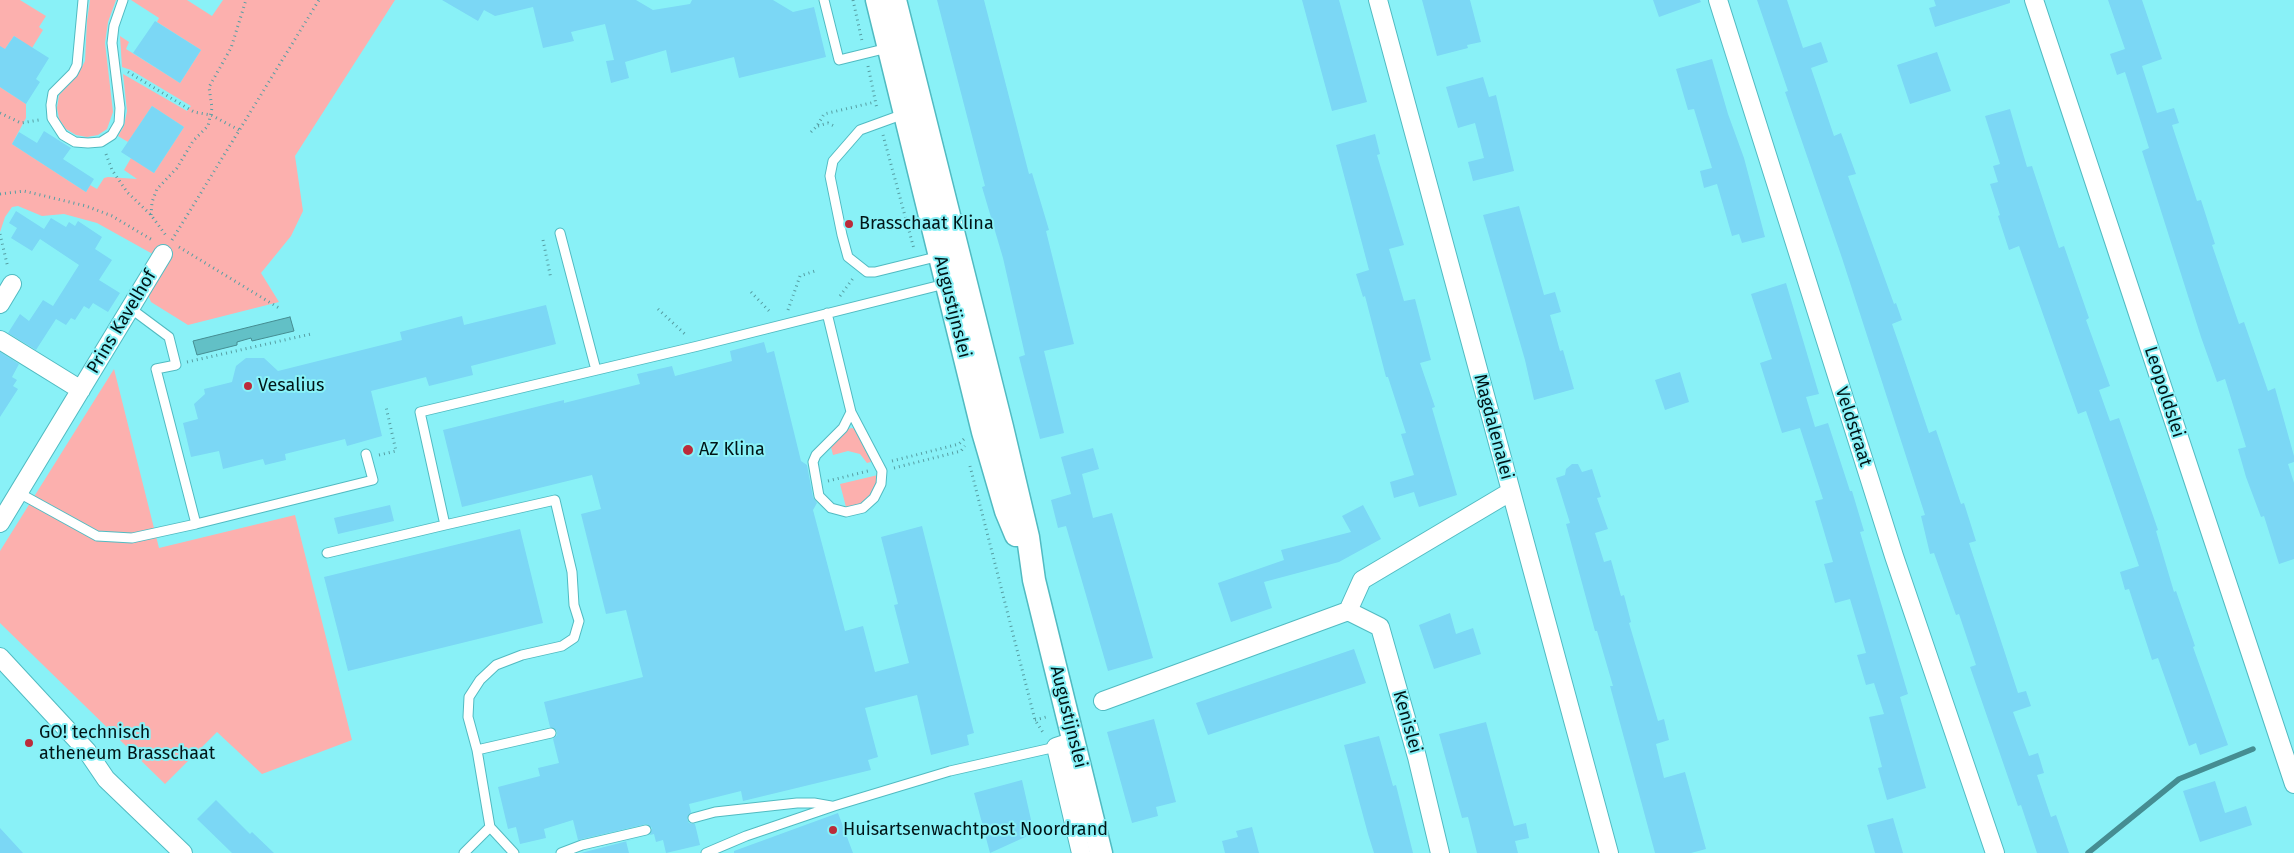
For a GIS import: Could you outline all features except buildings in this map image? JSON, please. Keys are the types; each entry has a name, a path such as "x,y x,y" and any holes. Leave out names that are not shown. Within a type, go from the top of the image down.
{"street":[{"name":"Augustijnslei","path":"877,0 888,48 912,106 1000,416 1028,537 1034,580 1065,744 1082,853"},
{"name":"Augustijnslei","path":"895,0 939,256 952,286 984,436 1006,511 1034,580"},
{"name":"Magdalenalei","path":"1378,0 1609,853"},
{"name":"Veldstraat","path":"1718,0 1894,556 1995,853"},
{"name":"Leopoldslei","path":"2034,0 2294,784"},
{"name":"Prins Kavelhof","path":"0,523 130,308 164,247"},
{"path":"0,304 12,284"},
{"name":"Prins Kavelhof","path":"0,340 81,390"},
{"path":"1103,701 1348,611 1362,580 1510,492"},
{"name":"Kenislei","path":"1348,611 1380,627 1417,757 1440,853"},
{"path":"0,657 87,751 106,779 183,853"},
{"name":"Augustijnslei","path":"1065,744 1101,853"}],"lane":[{"path":"83,0 77,65 73,73 53,93 51,105 52,118 63,134 75,142 88,144 101,142 112,135 119,123 120,108 112,43 114,26 123,0"},
{"path":"824,0 839,60 888,48"},
{"path":"912,106 860,130 843,148 830,166 830,176 848,258 860,268 867,272 875,272 939,256"},
{"path":"560,233 596,370"},
{"path":"445,525 420,412 698,346 782,324 952,286 987,408 1000,416"},
{"path":"130,308 169,337 176,365 156,370 196,524"},
{"path":"827,314 851,412 862,436 881,468 881,484 874,498 863,508 846,512 831,508 819,496 813,462 816,455 843,428 851,412"},
{"path":"19,493 97,536 132,538 373,480 366,456"},
{"path":"328,553 555,500 572,572 574,605 579,621 574,638 562,646 496,665 480,680 469,697 468,717 477,750 490,826 514,853"},
{"path":"477,750 551,733"},
{"path":"706,853 746,836 834,806 950,771 1065,744"},
{"path":"693,818 715,812 797,803 834,806"},
{"path":"464,853 490,826"},
{"path":"561,853 582,845 646,830"}],"path":[{"path":"151,215 152,202 157,189 177,168 193,142 208,126 211,115 209,87 231,48 246,0"},
{"path":"164,247 319,0"},
{"path":"116,71 130,72 194,112 211,115 239,130"},
{"path":"811,132 824,114 876,102"},
{"path":"0,113 20,123 52,118"},
{"path":"817,126 828,123 834,126"},
{"path":"101,142 112,170 127,192 151,215 164,247"},
{"path":"0,194 24,191 86,206 112,216 164,247 279,308"},
{"path":"0,234 12,284"},
{"path":"543,240 551,279"},
{"path":"827,314 860,268"},
{"path":"751,292 782,324 800,276 815,271"},
{"path":"658,309 698,346"},
{"path":"176,365 311,334"},
{"path":"366,456 396,451 386,407"},
{"path":"881,468 959,444 966,437 984,436"},
{"path":"816,484 961,451 967,444 984,436"}],"shaded area":[{"path":"0,0 20,0 46,16 39,27 43,30 32,48 14,36 5,49 0,52"},
{"path":"90,0 116,0 108,22 105,43 113,112 107,129 98,135 87,137 76,135 66,129 59,119 57,108 59,95 77,76 85,61"},
{"path":"131,0 187,0 212,16 223,0 395,0 295,156 303,211 291,236 261,273 279,302 188,325 151,302 148,295 167,262 97,223 64,214 42,216 18,206 12,207 5,217 0,232 0,87 26,104 26,118 12,144 86,192 90,185 97,189 104,178 137,179 124,170 131,158 154,173 184,127 152,106 128,142 118,136 124,126 127,111 123,74 187,111 191,106 131,70 122,67 120,36 129,42 126,49 180,83 201,50 157,22 159,18"},
{"path":"114,369 159,548 295,515 352,740 262,774 217,732 165,784 0,623 0,551"},
{"path":"847,429 855,429 874,461 867,463 860,454 848,451 833,455 831,447"},
{"path":"878,475 875,490 867,500 860,504 846,507 840,484"}],"water":[{"path":"290,317 294,331 252,341 251,338 237,342 237,345 197,355 193,341"}],"waterway":[{"path":"2088,853 2179,779 2253,749"}],"place":[{"name":"Brasschaat Klina","path":"849,224"},
{"name":"Vesalius","path":"248,386"},
{"name":"AZ Klina","path":"688,450"},
{"name":"GO! technisch atheneum Brasschaat","path":"29,743"},
{"name":"Huisartsenwachtpost Noordrand","path":"833,830"}]}
